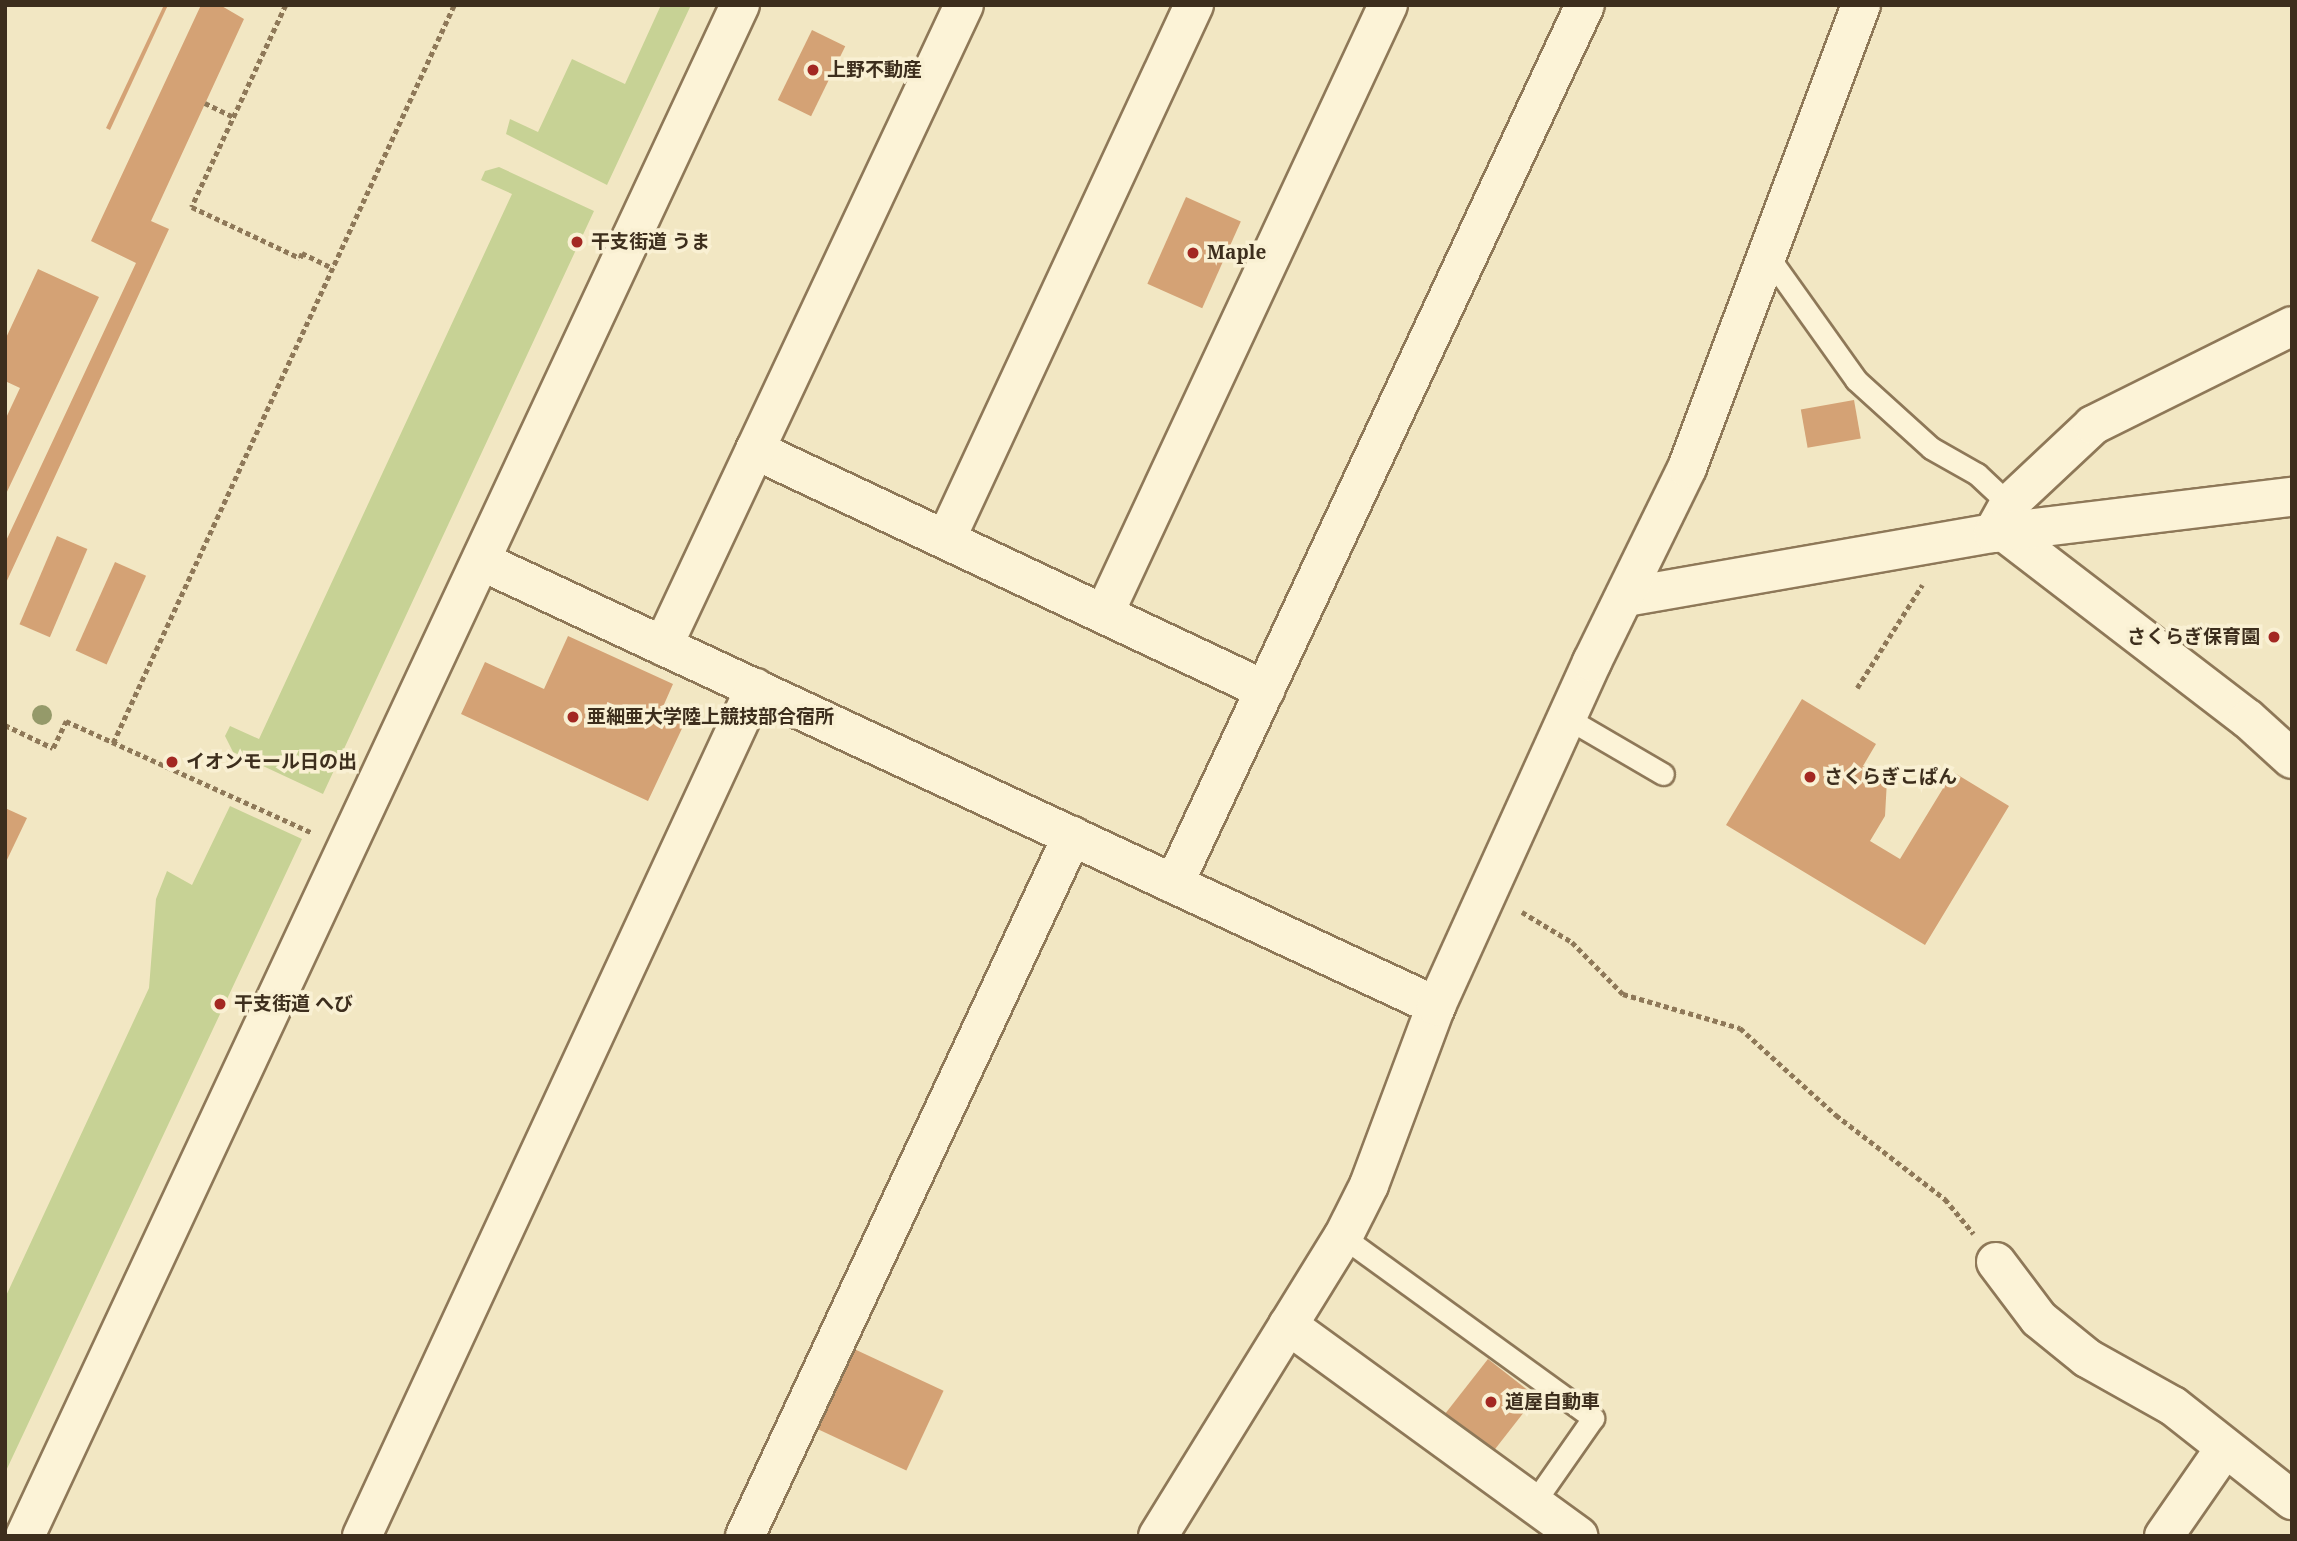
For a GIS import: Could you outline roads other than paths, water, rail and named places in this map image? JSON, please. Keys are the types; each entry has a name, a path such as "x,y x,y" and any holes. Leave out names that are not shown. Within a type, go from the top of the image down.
{"street":[{"path":"25,1536 740,5"},
{"path":"663,646 964,5"},
{"path":"946,539 1194,5"},
{"path":"1104,614 1388,5"},
{"path":"1174,884 1585,5"},
{"path":"1158,1536 1343,1237 1369,1185 1436,1006 1567,718 1687,468 1861,5"},
{"path":"2002,523 2093,425 2292,326"},
{"path":"755,450 1265,690"},
{"path":"1626,597 1948,543 2002,523 2292,497"},
{"path":"2002,523 2248,719 2292,760"},
{"path":"481,561 1436,1006"},
{"path":"362,1536 755,688"},
{"path":"746,1536 1072,836"},
{"path":"1996,1262 2049,1327 2087,1358 2173,1406 2292,1500"},
{"path":"1288,1325 1535,1501 1578,1536"},
{"path":"2164,1536 2225,1448"}],"lane":[{"path":"1768,255 1856,380 1930,448 1977,474 2002,523"},
{"path":"1567,718 1663,774"},
{"path":"1343,1237 1593,1418 1535,1501"}],"place":[{"name":"上野不動産","path":"813,70"},
{"name":"干支街道 うま","path":"577,242"},
{"name":"Maple","path":"1193,253"},
{"name":"さくらぎ保育園","path":"2274,637"},
{"name":"亜細亜大学陸上競技部合宿所","path":"573,717"},
{"name":"イオンモール日の出","path":"172,762"},
{"name":"さくらぎこぱん","path":"1810,777"},
{"name":"干支街道 へび","path":"220,1004"},
{"name":"道屋自動車","path":"1491,1402"}]}
